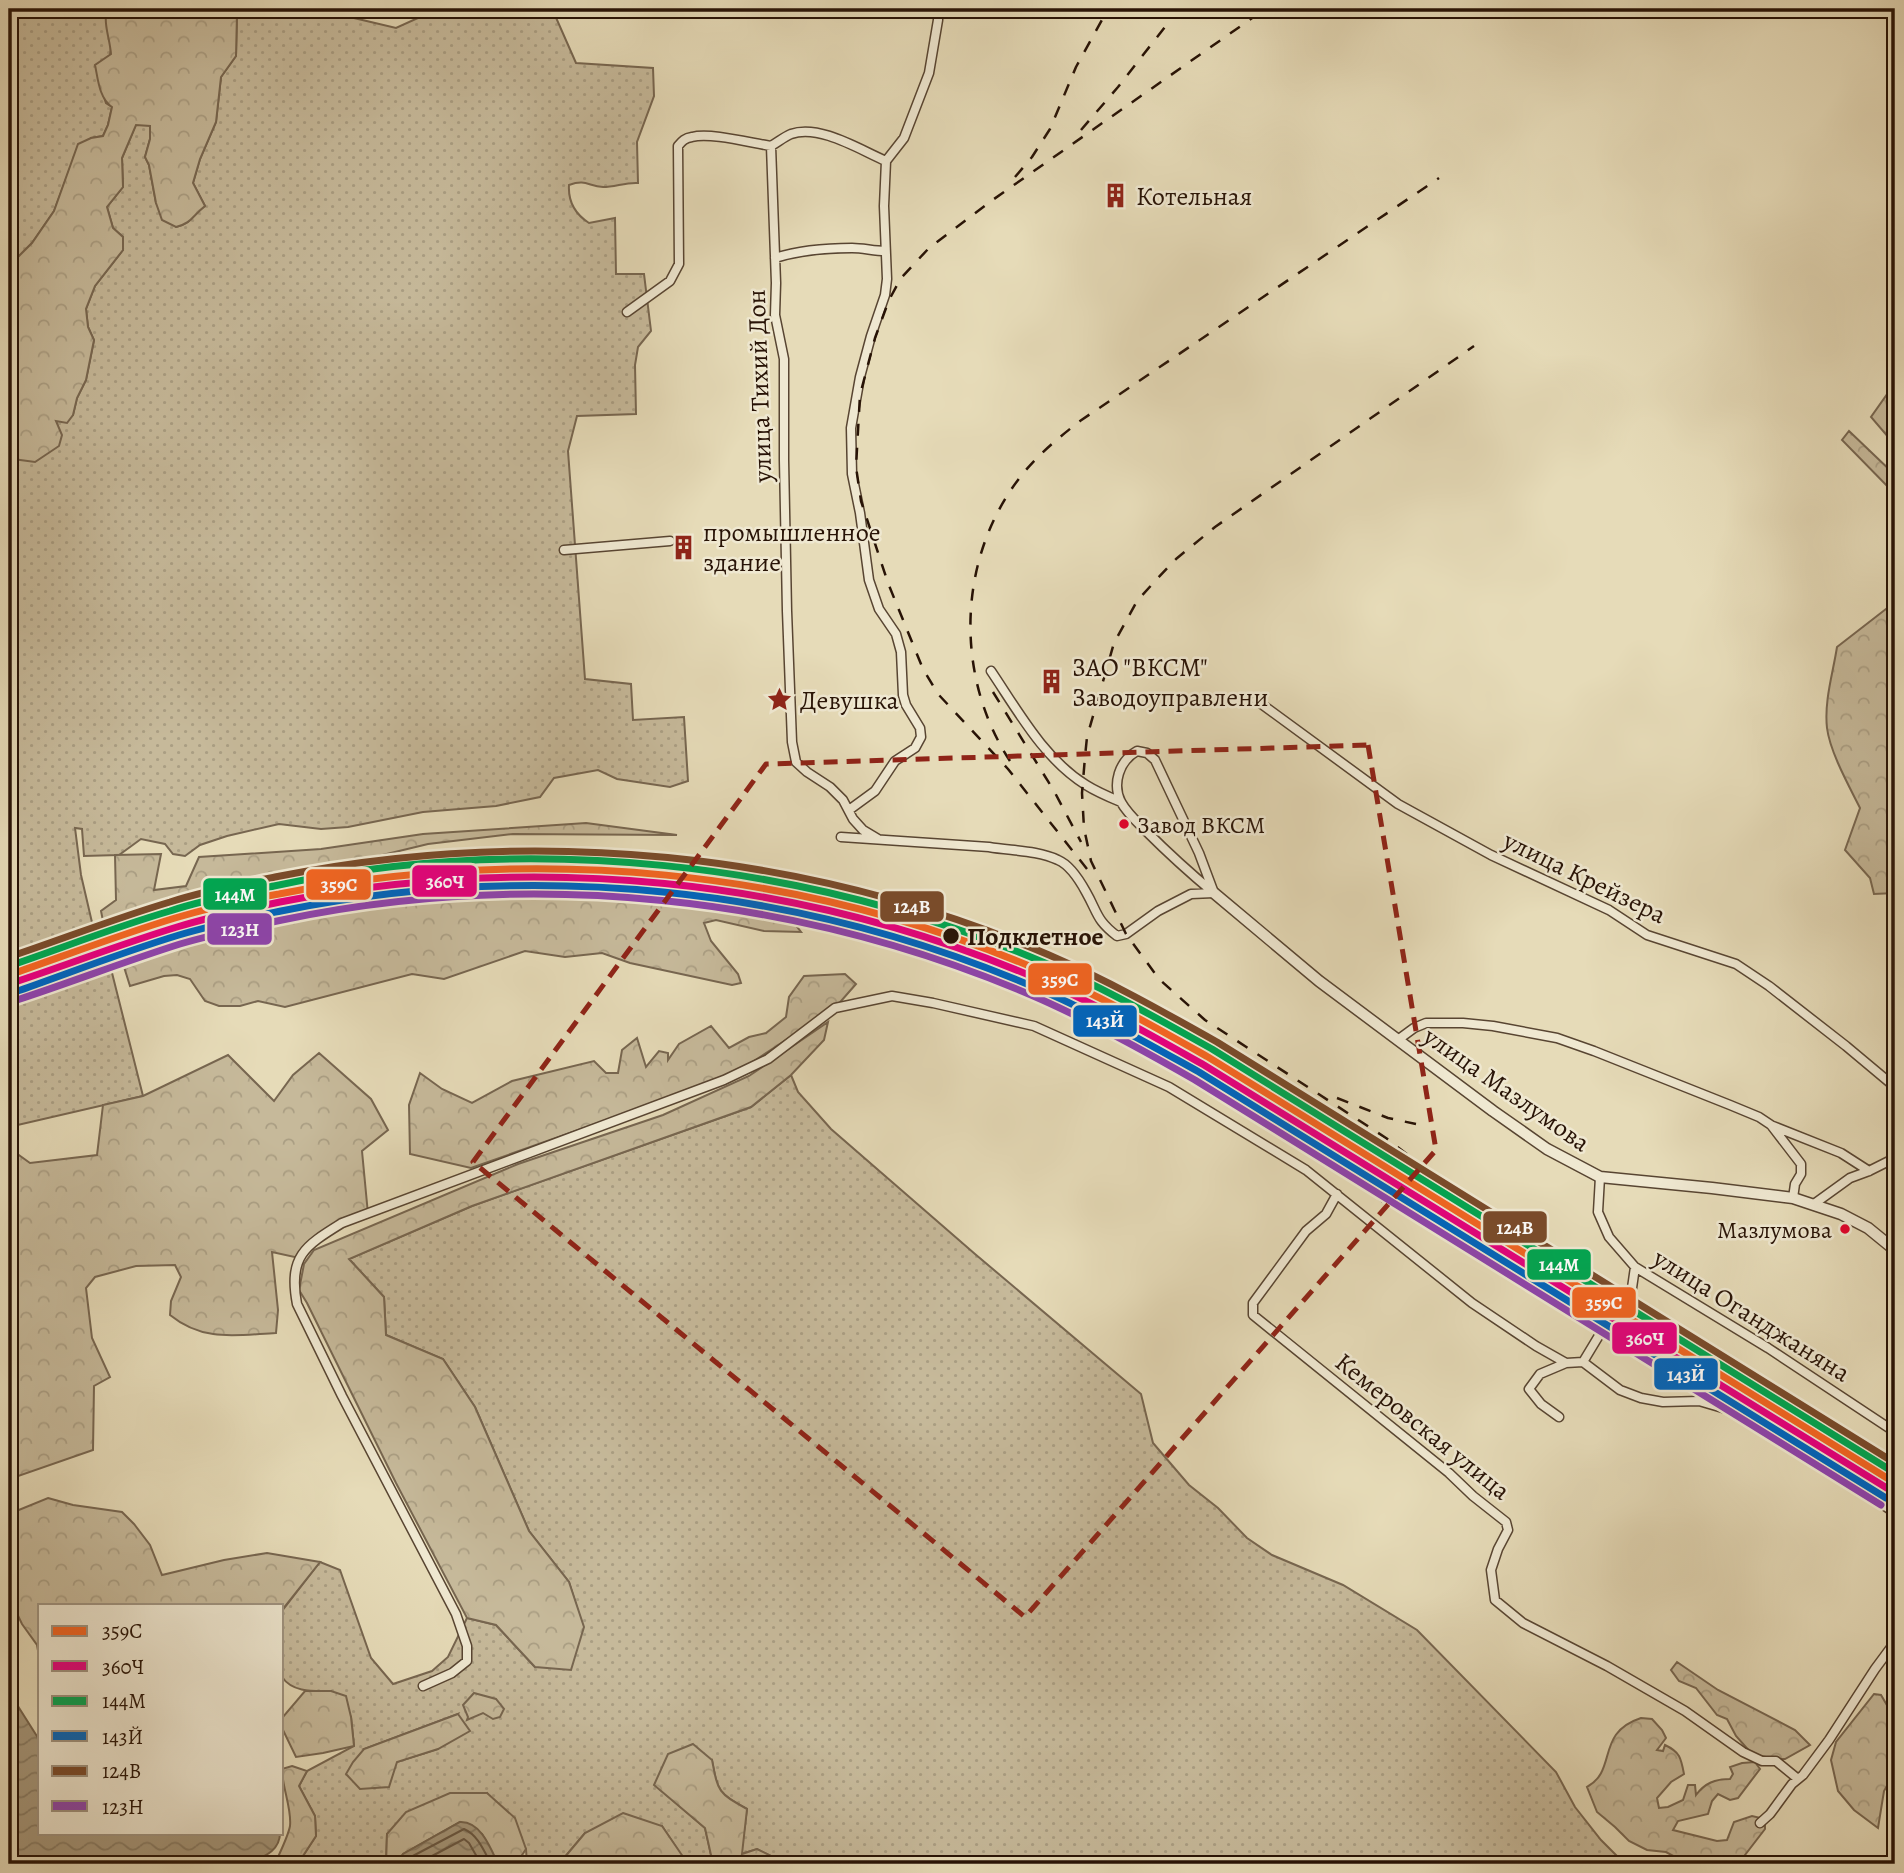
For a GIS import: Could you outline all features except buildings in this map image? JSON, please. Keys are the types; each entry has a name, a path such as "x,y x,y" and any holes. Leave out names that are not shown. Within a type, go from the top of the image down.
{"street":[{"path":"849,810 875,791 895,761 915,748 921,737 920,728 903,695 901,652 896,635 879,609 869,580 852,474 851,428 860,377 886,295 886,161 904,138 929,73 938,9"},
{"path":"627,312 670,281 679,264 678,146 683,140 694,136 712,136 771,146 789,135 810,132 830,136 886,161"},
{"name":"улица Тихий Дон","path":"771,146 775,315 784,359 786,584 792,742 796,762 830,787 843,800 853,819 863,830 878,839"},
{"path":"775,258 797,251 833,248 885,251"},
{"path":"564,550 670,541"},
{"path":"992,671 1042,744 1066,769 1084,784 1121,802"},
{"name":"улица Крейзера","path":"1256,700 1398,804 1424,819 1491,855 1609,911 1647,935 1737,964 1846,1045 1895,1087"},
{"path":"1136,751 1147,753 1155,760 1199,853 1213,893 1176,862 1121,802 1116,788 1119,772 1128,756 1136,751"},
{"path":"841,837 989,847 1031,852 1060,860 1080,883 1103,925 1117,936 1126,934 1158,911 1191,894 1213,893"},
{"name":"улица Мазлумова","path":"1213,893 1319,981 1547,1149 1600,1177 1793,1198 1841,1214 1868,1228 1895,1250"},
{"path":"423,1686 452,1673 467,1661 467,1646 456,1614 297,1304 294,1289 299,1258 316,1240 342,1223 724,1080 768,1059 835,1008 892,996 989,1015 1034,1026 1170,1087 1306,1170 1472,1303 1535,1346 1566,1363"},
{"path":"1399,1039 1426,1023 1493,1026 1557,1038 1759,1117 1771,1125 1841,1153 1869,1171"},
{"path":"1771,1125 1801,1164 1801,1174 1795,1184 1793,1198"},
{"path":"1814,1204 1850,1178 1895,1158"},
{"name":"улица Оганджаняна","path":"1600,1177 1598,1212 1609,1237 1635,1267 1768,1348 1895,1433"},
{"name":"Кемеровская улица","path":"1337,1194 1326,1214 1306,1231 1253,1303 1253,1315 1506,1522 1508,1530 1491,1570 1495,1600 1524,1623 1685,1711 1743,1752 1762,1761 1776,1761 1798,1779"},
{"path":"1583,1362 1615,1309 1632,1288 1635,1267"},
{"path":"1559,1417 1541,1404 1529,1389 1540,1374 1566,1363 1583,1362 1620,1390 1631,1394 1663,1402 1699,1401 1733,1411 1772,1428 1895,1513"},
{"path":"1760,1823 1829,1740 1895,1642"}],"highlighted area":[{"path":"1368,745 1436,1150 1025,1617 473,1162 766,764"}],"green space":[{"path":"9,9 107,9 106,21 111,49 99,82 106,103 112,107 103,136 91,138 69,171 54,211 32,243 9,266"},
{"path":"107,9 240,9 237,14 236,56 221,77 216,122 193,183 205,206 189,221 176,227 162,220 145,157 150,126 136,125 122,158 123,187 107,207 113,228 123,237 123,250 95,286 86,309 88,327 94,340 86,380 77,398 73,415 67,423 56,421 62,435 59,446 35,462 13,459 9,454 9,266 32,243 54,211 78,144 103,136 108,125 112,107 102,93 95,65 111,54 106,26"},
{"path":"240,9 341,9 354,18 396,28 418,18 421,9 545,9 554,13 576,63 653,68 654,96 637,142 638,183 603,187 583,183 569,185 573,207 589,223 615,218 616,274 644,274 651,331 638,347 635,365 636,414 577,416 568,451 585,679 631,684 633,720 684,717 688,781 670,787 617,779 598,770 554,778 540,797 496,806 423,812 348,827 321,829 279,824 200,845 185,856 173,854 165,844 141,839 119,855 84,856 82,829 75,828 81,875 94,931 90,936 9,963 9,454 13,459 56,420 73,415 77,398 86,380 94,340 88,327 86,309 95,286 123,250 123,237 113,228 107,207 123,187 122,158 136,124 150,125 150,139 145,157 156,203 176,227 189,221 205,206 193,183 216,122 221,77 236,56 237,14"},
{"path":"1895,383 1895,445 1871,417"},
{"path":"1849,431 1895,475 1895,494 1842,440"},
{"path":"1895,602 1895,893 1874,894 1870,878 1845,850 1860,808 1832,748 1827,728 1827,708 1837,647"},
{"path":"586,823 677,835 513,834 428,844 104,926 101,911 116,900 115,855 161,854 154,890 186,886 199,857 321,849 423,834"},
{"path":"478,897 689,900 794,923 801,932 764,931 716,920 704,923 711,941 738,974 741,983 732,985 630,963 602,953 565,957 525,951 444,979 412,974 285,1007 258,1001 240,1006 219,1006 205,1001 190,979 177,975 130,986 119,951 239,918 326,907"},
{"path":"107,953 143,1096 9,1127 9,982"},
{"path":"845,974 856,984 835,1008 731,1076 471,1168 410,1154 409,1105 420,1073 442,1089 472,1103 512,1081 594,1061 606,1073 618,1073 622,1050 637,1038 646,1067 659,1051 668,1053 668,1060 679,1044 711,1026 729,1048 749,1037 766,1033 786,1017 789,997 804,976"},
{"path":"828,1022 824,1040 791,1075 751,1107 472,1206 349,1259 384,1297 386,1335 443,1359 475,1407 529,1531 569,1582 584,1627 571,1670 535,1667 496,1625 467,1618 299,1290 304,1264 314,1250 518,1164 663,1115 749,1076"},
{"path":"319,1053 371,1099 388,1130 362,1151 368,1214 342,1223 299,1258 272,1252 278,1310 276,1333 220,1335 182,1324 170,1315 171,1301 181,1277 175,1265 136,1266 95,1277 86,1288 92,1338 110,1377 94,1386 93,1450 18,1476 9,1493 9,1148 30,1163 97,1155 103,1105 143,1096 228,1055 274,1101 293,1075"},
{"path":"791,1075 798,1092 831,1129 1141,1394 1153,1443 1189,1485 1218,1508 1247,1538 1272,1555 1343,1585 1417,1630 1556,1772 1575,1807 1601,1840 1625,1864 787,1864 757,1849 741,1854 747,1809 721,1791 712,1760 655,1785 705,1828 713,1864 687,1864 662,1826 585,1833 559,1864 527,1864 526,1849 487,1793 387,1834 386,1864 308,1864 301,1859 316,1836 315,1816 299,1786 307,1771 354,1746 351,1717 331,1691 298,1688 284,1679 284,1608 320,1562 340,1570 371,1658 393,1684 432,1671 448,1657 467,1618 496,1625 535,1667 583,1627 569,1582 529,1531 475,1407 443,1359 386,1335 384,1297 349,1259 472,1206 751,1107","holes":["458,1714 438,1749 397,1762 364,1749"]},
{"path":"48,1498 73,1505 122,1512 150,1545 162,1575 267,1553 320,1562 284,1607 284,1604 38,1604 38,1651 9,1597 9,1514"},
{"path":"1677,1662 1718,1690 1795,1730 1810,1745 1785,1759 1752,1754 1736,1736 1727,1719 1717,1715 1696,1688 1679,1681 1671,1670"},
{"path":"305,1691 331,1691 346,1696 354,1746 296,1757 284,1732 284,1716"},
{"path":"474,1693 496,1699 504,1709 500,1717 493,1719 483,1713 467,1720 463,1705"},
{"path":"1874,1694 1881,1695 1895,1719 1895,1772 1884,1791 1878,1828 1854,1810 1838,1791 1831,1760 1836,1742"},
{"path":"458,1714 470,1731 438,1749 397,1762 389,1787 360,1789 346,1774 364,1749"},
{"path":"1641,1718 1652,1719 1662,1730 1666,1738 1657,1750 1663,1751 1665,1745 1674,1750 1683,1768 1684,1774 1671,1782 1657,1798 1659,1808 1683,1800 1688,1785 1695,1785 1696,1795 1711,1782 1730,1779 1733,1774 1730,1767 1755,1762 1760,1769 1738,1798 1730,1800 1718,1794 1712,1801 1708,1814 1678,1821 1673,1830 1717,1841 1727,1840 1734,1822 1752,1816 1765,1819 1765,1829 1738,1864 1682,1864 1679,1859 1666,1852 1647,1850 1629,1841 1597,1812 1587,1787 1602,1771 1618,1733"},
{"path":"693,1744 712,1760 721,1791 747,1809 742,1854 757,1849 787,1864 713,1864 705,1828 654,1785 668,1754"},
{"path":"292,1766 307,1771 299,1786 315,1816 316,1836 301,1859 308,1864 275,1864 290,1826 284,1768"},
{"path":"450,1793 487,1793 515,1818 526,1849 516,1864 498,1864 482,1834 460,1822 403,1854 401,1864 386,1864 387,1834 406,1812"},
{"path":"623,1813 662,1826 688,1864 559,1864 585,1833"}],"water":[{"path":"9,1692 38,1738 38,1834 280,1834 274,1849 247,1864 9,1864"},
{"path":"460,1822 474,1826 479,1831 498,1864 401,1864 403,1854"}],"railway":[{"path":"1015,177 1050,129 1076,67 1108,9"},
{"path":"1081,130 1179,9"},
{"path":"1087,869 1008,769 938,694 923,669 888,583 861,501 856,467 860,395 875,338 889,300 901,278 929,248 994,199 1265,9"},
{"path":"1010,761 992,728 979,693 972,657 970,619 974,582 983,546 998,512 1018,480 1039,456 1080,421 1439,178"},
{"path":"1426,1169 1386,1138 1205,1020 1159,979 1126,934 1091,861 1084,828 1082,793 1087,737 1114,643 1137,601 1176,559 1215,527 1474,346"},
{"path":"993,692 1054,791 1081,842"},
{"path":"255,899 464,876 603,876 741,891 809,904 876,921 1007,964 1102,1006 1192,1056 1825,1446 1895,1493"},
{"path":"1337,1098 1388,1118 1416,1124"},
{"path":"1257,1110 1339,1167 1388,1206"},
{"path":"1533,1250 1895,1475"}],"transit line":[{"name":"124В","path":"9,957 150,908 222,888 372,861 470,853 569,851 668,858 766,871 862,892 957,920 1049,955 1176,1019 1895,1463"},
{"name":"144М","path":"9,966 129,924 221,897 370,869 468,860 566,859 665,866 763,879 859,900 954,928 1045,963 1171,1026 1895,1473"},
{"name":"359С","path":"9,975 154,925 227,904 375,879 472,870 569,869 666,875 762,888 857,908 950,936 1041,971 1167,1034 1895,1483"},
{"name":"360Ч","path":"12,983 156,934 241,910 375,887 472,879 568,877 665,884 760,897 855,917 947,944 1038,979 1163,1042 1890,1490"},
{"name":"143Й","path":"15,992 117,955 191,931 230,922 376,895 471,887 567,886 663,892 758,905 852,925 944,953 1034,987 1158,1049 1886,1498"},
{"name":"123Н","path":"17,1000 180,944 231,931 376,904 471,896 567,895 662,900 757,914 850,934 942,961 1031,995 1154,1057 1881,1505"}],"place":[{"name":"Котельная","path":"1116,196"},
{"name":"промышленное здание","path":"683,547"},
{"name":"ЗАО \"ВКСМ\" Заводоуправлени","path":"1052,682"},
{"name":"Девушка","path":"780,700"},
{"name":"Завод ВКСМ","path":"1124,824"},
{"name":"Подклетное","path":"951,936"},
{"name":"Мазлумова","path":"1845,1229"}]}
